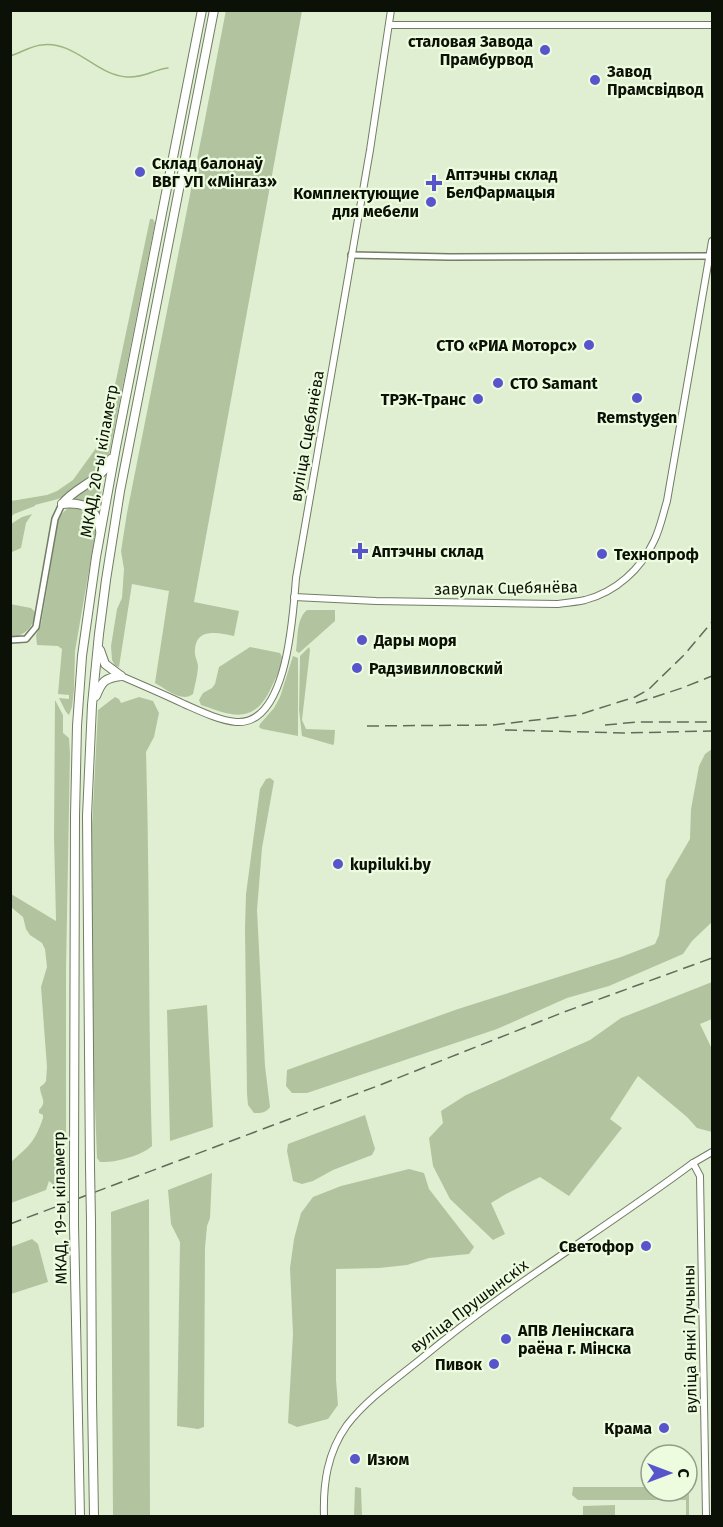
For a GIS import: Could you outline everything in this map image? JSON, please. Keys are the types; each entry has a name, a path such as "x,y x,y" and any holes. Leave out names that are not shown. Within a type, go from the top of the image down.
{"highway":[{"name":"МКАД, 20-ы кіламетр","path":"74,899 76,758 89,603 116,447 202,10"},
{"name":"МКАД, 20-ы кіламетр","path":"87,900 87,816 92,705 106,580 120,491 214,10"},
{"path":"62,504 108,467 116,447"},
{"path":"62,504 78,503 88,507 97,516 101,535"},
{"path":"99,634 100,654 105,664 121,676"},
{"path":"92,705 104,682 121,676"},
{"name":"МКАД, 19-ы кіламетр","path":"74,899 74,1225 80,1516"},
{"name":"МКАД, 19-ы кіламетр","path":"87,900 94,1516"}],"street":[{"name":"вуліца Сцебянёва","path":"121,676 211,716 237,722 256,717 267,707 272,697 284,667 288,649 296,578 370,150 391,10"},
{"path":"389,25 712,25"},
{"name":"завулак Сцебянёва","path":"294,597 376,601 557,604 583,601 597,596 633,573 655,540 667,501 712,242"},
{"path":"351,255 710,256"},
{"path":"10,640 26,639 36,627 55,519 62,504"},
{"name":"вуліца Прушынскіх","path":"324,1516 325,1483 336,1445 347,1426 376,1395 457,1330 568,1249 712,1152"},
{"name":"вуліца Янкі Лучыны","path":"693,1163 700,1176 705,1516"}],"green space":[{"path":"226,10 302,11 194,602 239,611 234,636 209,633 199,638 195,650 198,668 193,694 184,697 155,683 169,591 132,584 119,667 115,666 112,660 111,646 117,609 122,598 124,569 121,551 127,513"},
{"path":"150,219 153,219 155,223 105,466 68,494 35,505 11,517 11,501 47,495 73,480 104,437"},
{"path":"97,479 101,480 103,485 97,512 85,501 69,500"},
{"path":"72,506 87,511 97,524 75,651 74,690 69,715 59,698 69,699 69,695 58,694 62,649 58,646 37,645 36,635 41,624 58,522 63,512"},
{"path":"32,514 26,523 21,548 12,552 11,558 11,524"},
{"path":"10,604 31,608 36,613 28,630 16,637 11,637"},
{"path":"307,610 335,610 335,621 299,653 296,651 298,629 301,618"},
{"path":"250,647 280,653 282,657 278,673 264,700 250,713 241,714 223,712 201,705 199,700 203,693 215,684 219,667"},
{"path":"309,647 302,720 306,729 335,730 333,745 302,736 299,710 300,656"},
{"path":"293,656 298,658 298,736 259,727 280,697"},
{"path":"115,697 121,703 139,697 153,701 159,713 154,737 146,752 152,1146 127,1158 100,1162 97,1158 91,1002 92,826 98,710"},
{"path":"55,700 63,715 63,733 69,738 70,754 66,970 66,1191 59,1190 49,1181 46,1190 11,1203 11,1162 31,1143 43,1118 43,1115 39,1113 43,1104 40,1087 46,1081 47,1067 41,987 47,967 45,949 42,943 30,935 23,917 11,907 11,894 56,921"},
{"path":"712,749 712,922 692,941 683,954 609,986 567,998 497,1029 307,1093 292,1093 286,1086 287,1070 458,1009 655,944 659,935 666,880 690,839 691,809 699,766 705,754"},
{"path":"270,778 274,781 262,848 257,910 265,1066 270,1107 263,1112 254,1113 248,1105 247,1094 246,894 260,789 266,779"},
{"path":"712,982 712,1019 700,1024 712,1049 712,1132 697,1128 638,1076 610,1119 622,1128 569,1196 540,1177 506,1194 491,1203 505,1234 493,1240 450,1199 433,1166 429,1138 443,1123 441,1111 466,1095 590,1040 621,1018"},
{"path":"207,1005 213,1127 170,1141 167,1010"},
{"path":"365,1115 375,1149 372,1155 333,1170 313,1181 302,1184 293,1181 287,1151 288,1144"},
{"path":"409,1169 424,1173 429,1189 474,1247 469,1254 429,1258 407,1265 336,1269 338,1405 328,1419 297,1427 288,1423 293,1334 290,1268 301,1213 313,1197 341,1186"},
{"path":"212,1173 210,1218 205,1248 204,1427 198,1429 177,1426 180,1242 171,1224 168,1190"},
{"path":"149,1199 150,1516 113,1516 111,1212"},
{"path":"32,1239 38,1244 48,1282 11,1294 11,1247"},
{"path":"355,1487 361,1488 362,1516 354,1516"},
{"path":"573,1487 639,1487 639,1500 578,1500 572,1495"},
{"path":"686,1503 689,1503 689,1516 686,1516"},
{"path":"615,1505 615,1516 583,1516 583,1506"}],"waterway":[{"path":"10,56 37,46 53,45 75,52 116,75 139,76 168,68"}],"railway":[{"path":"367,726 493,725 578,715 635,697 648,690 684,655 712,622"},
{"path":"636,703 712,676"},
{"path":"605,725 637,722 712,722"},
{"path":"505,730 625,733 712,731"},
{"path":"10,1224 380,1085 564,1012 712,958"}],"place":[{"name":"сталовая Завода Прамбурвод","path":"545,50"},
{"name":"Завод Прамсвідвод","path":"595,80"},
{"name":"Склад балонаў ВВГ УП «Мінгаз»","path":"140,172"},
{"name":"Аптэчны склад БелФармацыя","path":"434,183"},
{"name":"Комплектующие для мебели","path":"431,202"},
{"name":"СТО «РИА Моторс»","path":"589,345"},
{"name":"СТО Samant","path":"498,383"},
{"name":"Remstygen","path":"637,398"},
{"name":"ТРЭК-Транс","path":"478,399"},
{"name":"Аптэчны склад","path":"360,551"},
{"name":"Технопроф","path":"602,554"},
{"name":"Дары моря","path":"362,640"},
{"name":"Радзивилловский","path":"357,668"},
{"name":"kupiluki.by","path":"338,864"},
{"name":"Светофор","path":"646,1246"},
{"name":"АПВ Ленінскага раёна г. Мінска","path":"506,1339"},
{"name":"Пивок","path":"494,1364"},
{"name":"Крама","path":"664,1428"},
{"name":"Изюм","path":"355,1459"}]}
